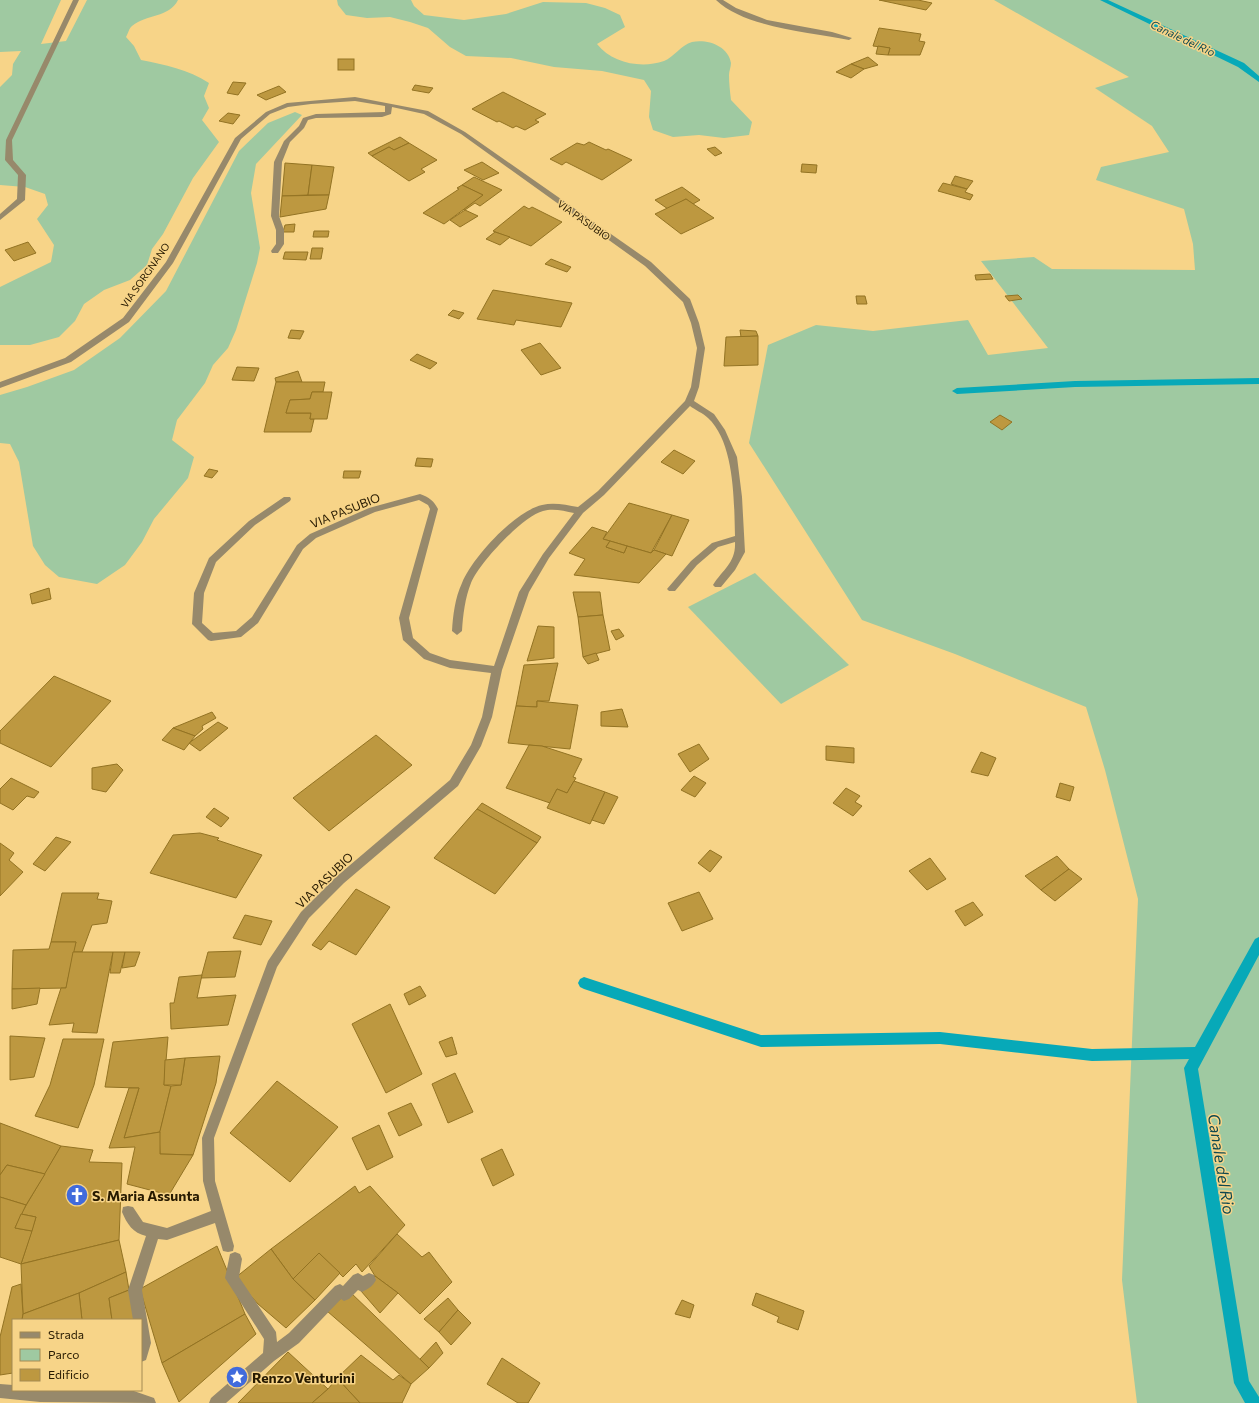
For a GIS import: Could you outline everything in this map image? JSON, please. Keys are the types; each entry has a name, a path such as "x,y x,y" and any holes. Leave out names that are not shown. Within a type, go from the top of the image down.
{"street":[{"path":"0,218 21,200 22,175 9,160 9,140 76,0"},
{"path":"719,0 729,8 759,21 776,26 818,31 849,38"},
{"name":"VIA PASUBIO","path":"218,1215 209,1181 208,1138 272,965 305,915 340,880 454,783 476,746 487,717 497,670 524,592 546,556 580,511 601,493 689,402 695,387 701,348 695,323 687,301 648,264 463,133 426,112 388,104 343,100 287,105 268,113 238,138"},
{"path":"276,251 280,244 280,230 276,216 278,162 292,135 302,127 305,120 316,116 382,115 389,113 388,104"},
{"name":"VIA SORGNANO","path":"0,385 68,360 126,320 169,263 238,138"},
{"path":"689,402 711,416 721,430 732,457 738,497 740,552 732,568 718,585"},
{"name":"VIA PASUBIO","path":"287,499 252,523 212,560 199,593 197,624 211,637 238,634 255,620 300,547 312,536 372,510 420,497 431,503 434,509 404,618 408,640 427,656 450,664 497,670"},
{"path":"456,631 458,615 468,578 479,562 525,514 539,508 556,506 580,511"},
{"path":"672,590 694,563 715,545 740,538"},
{"path":"128,1212 139,1228 167,1234 218,1215 228,1246"},
{"path":"140,1319 134,1290 154,1231"},
{"path":"235,1259 232,1278 271,1337 269,1356"},
{"path":"216,1403 269,1356 294,1338 340,1291 344,1294 358,1280 362,1285 369,1280"},
{"path":"142,1332 144,1343 142,1351"},
{"path":"0,1391 40,1395 131,1393 149,1403"}],"green space":[{"path":"0,0 61,0 41,44 66,41 87,0 178,0 169,10 144,19 132,26 126,37 134,46 141,60 185,71 209,83 204,96 209,108 202,120 219,142 193,178 163,234 152,249 147,265 130,280 104,290 84,304 75,321 59,337 30,345 0,345 0,287 51,262 54,245 37,219 48,205 45,194 25,187 0,185 0,87 12,75 13,64 21,51 0,52"},
{"path":"337,0 411,0 414,6 424,15 464,20 506,14 543,2 586,3 605,8 620,15 625,27 597,44 603,51 619,60 637,64 664,61 684,46 698,41 711,43 722,48 729,57 731,63 729,84 731,100 752,122 749,135 724,138 699,135 673,137 653,130 649,117 651,91 644,80 602,71 554,67 511,58 466,56 450,47 428,28 390,17 367,18 346,15 338,5"},
{"path":"994,0 1259,0 1259,1403 1137,1403 1122,1280 1138,899 1105,770 1086,707 955,654 862,620 749,443 768,345 816,325 873,331 968,320 988,355 1048,348 981,261 1034,257 1052,269 1195,270 1193,244 1184,209 1096,180 1101,167 1169,152 1152,126 1095,88 1129,77"},
{"path":"295,112 302,115 256,164 251,193 260,248 257,263 236,330 228,348 213,365 205,383 177,420 172,440 194,457 188,478 154,519 142,542 125,565 97,584 59,577 45,565 33,546 19,462 10,444 0,443 0,395 74,370 120,338 166,291 239,151 268,123"},
{"path":"755,573 849,665 781,704 688,607"}],"building":[{"path":"879,0 918,0 932,3 926,10"},
{"path":"879,28 921,34 919,41 925,42 920,55 888,55 890,48 873,46"},
{"path":"878,46 890,48 888,55 876,54"},
{"path":"868,57 878,65 864,69 851,64"},
{"path":"338,59 354,59 354,70 338,70"},
{"path":"851,64 864,69 851,78 836,72"},
{"path":"233,82 246,83 238,95 227,93"},
{"path":"415,85 433,88 429,93 412,90"},
{"path":"279,86 286,92 266,100 257,95"},
{"path":"503,92 546,114 535,120 539,122 525,130 516,126 513,128 499,121 497,122 472,109"},
{"path":"228,113 240,115 233,124 219,121"},
{"path":"400,137 409,143 394,150 389,147 372,156 368,153"},
{"path":"589,142 632,160 602,180 566,162 562,165 550,159 577,143 584,145"},
{"path":"409,143 437,160 421,169 425,172 409,181 372,156 389,147 394,150"},
{"path":"715,147 722,153 715,156 707,149"},
{"path":"482,162 499,173 483,180 464,170"},
{"path":"285,163 312,165 308,195 282,196"},
{"path":"802,164 817,165 816,173 801,172"},
{"path":"312,165 334,167 329,195 308,195"},
{"path":"955,176 973,181 967,189 951,184"},
{"path":"474,177 502,190 480,206 475,203 465,210 462,209 483,195 462,185"},
{"path":"943,183 967,189 965,192 973,195 970,200 938,191"},
{"path":"462,185 483,195 444,224 423,213 459,189 457,188"},
{"path":"682,187 700,200 693,204 686,199 668,209 655,200"},
{"path":"329,195 326,209 280,217 282,196"},
{"path":"686,199 714,218 681,234 655,214"},
{"path":"524,206 529,209 532,207 562,222 531,246 493,231"},
{"path":"465,210 478,216 460,227 450,220"},
{"path":"295,224 294,232 283,232 285,225"},
{"path":"314,231 329,231 328,237 313,237"},
{"path":"495,232 510,237 500,245 486,239"},
{"path":"28,242 36,253 14,261 5,250"},
{"path":"312,248 323,248 321,259 310,259"},
{"path":"285,252 308,252 306,260 283,259"},
{"path":"551,259 571,267 567,272 545,264"},
{"path":"990,274 993,279 976,280 975,275"},
{"path":"493,290 572,303 561,327 516,320 514,325 477,319"},
{"path":"1018,295 1022,299 1009,301 1005,296"},
{"path":"856,296 865,296 867,304 857,304"},
{"path":"453,310 464,313 459,319 448,315"},
{"path":"291,330 304,331 300,339 288,338"},
{"path":"740,330 756,331 758,336 741,337"},
{"path":"758,336 758,365 724,366 726,337"},
{"path":"540,343 561,368 541,375 521,350"},
{"path":"417,354 437,363 430,369 410,360"},
{"path":"237,367 259,368 254,381 232,380"},
{"path":"298,371 302,382 276,382 275,378"},
{"path":"276,382 325,382 323,392 312,392 310,399 290,400 286,413 311,413 310,419 314,419 311,432 264,432"},
{"path":"312,392 332,392 327,419 310,419 311,413 286,413 290,400 310,399"},
{"path":"1000,415 1012,422 1002,430 990,422"},
{"path":"674,450 695,461 683,474 661,462"},
{"path":"417,458 433,459 431,467 415,466"},
{"path":"209,469 218,471 212,478 204,476"},
{"path":"344,471 361,471 359,478 343,478"},
{"path":"629,503 672,515 651,553 603,539"},
{"path":"672,515 689,520 672,556 654,550"},
{"path":"592,527 607,532 603,539 610,541 606,547 624,553 627,546 651,553 654,550 666,554 639,583 574,575 585,559 569,553"},
{"path":"610,541 627,546 624,553 606,547"},
{"path":"49,588 51,599 32,604 30,594"},
{"path":"573,592 600,592 603,615 578,617"},
{"path":"603,615 610,650 583,657 578,617"},
{"path":"538,626 554,627 554,658 527,661"},
{"path":"619,629 624,636 616,640 611,631"},
{"path":"596,653 599,660 588,664 583,657"},
{"path":"558,663 549,701 537,701 537,707 516,706 524,665"},
{"path":"54,676 111,701 51,767 0,743 0,731"},
{"path":"537,701 578,705 570,749 508,743 516,706 537,707"},
{"path":"622,709 628,727 601,726 601,712"},
{"path":"212,712 216,718 202,726 203,729 195,736 173,728"},
{"path":"218,722 228,728 200,751 189,743"},
{"path":"173,728 195,736 184,750 162,740"},
{"path":"376,735 412,765 329,831 293,798"},
{"path":"699,744 709,759 690,772 678,754"},
{"path":"529,745 542,746 582,759 573,777 576,778 567,793 557,789 550,803 506,788"},
{"path":"826,746 854,748 854,763 826,760"},
{"path":"981,752 996,758 988,776 971,772"},
{"path":"117,764 123,770 106,792 92,789 92,768"},
{"path":"694,776 706,783 695,797 681,790"},
{"path":"11,778 39,792 34,798 27,796 13,810 0,803 0,789"},
{"path":"574,781 605,792 590,824 547,808 557,789 567,793"},
{"path":"1060,783 1074,787 1070,801 1056,797"},
{"path":"846,788 860,796 855,802 862,806 853,816 833,803"},
{"path":"605,792 618,797 604,824 592,820"},
{"path":"482,803 541,837 537,843 477,809"},
{"path":"214,808 229,818 221,827 206,817"},
{"path":"477,809 537,843 495,894 434,858"},
{"path":"200,833 219,838 217,840 262,855 236,898 150,873 173,835"},
{"path":"56,837 71,842 45,871 33,864"},
{"path":"0,843 14,853 9,860 23,872 0,896"},
{"path":"710,850 722,857 710,872 698,863"},
{"path":"1057,856 1069,869 1041,890 1025,876"},
{"path":"930,858 946,879 927,890 909,871"},
{"path":"1069,869 1082,879 1055,901 1041,890"},
{"path":"356,889 390,907 356,955 329,941 321,950 312,945"},
{"path":"699,892 713,919 682,931 668,903"},
{"path":"62,893 99,893 97,899 112,901 107,923 92,925 82,952 73,952 76,942 51,942"},
{"path":"973,902 983,915 965,926 955,911"},
{"path":"245,915 272,921 261,945 233,938"},
{"path":"51,942 76,942 66,988 12,989 13,950 49,949"},
{"path":"241,951 235,977 201,978 208,952"},
{"path":"73,952 113,952 97,1033 72,1032 74,1023 49,1025 61,988 66,988"},
{"path":"113,952 125,952 120,973 110,973"},
{"path":"125,952 140,952 135,966 122,968"},
{"path":"202,975 197,998 236,995 228,1025 171,1029 170,1003 174,1003 179,977"},
{"path":"420,986 426,996 409,1005 404,994"},
{"path":"40,988 37,1004 12,1009 12,989"},
{"path":"390,1004 422,1074 386,1093 352,1024"},
{"path":"10,1036 45,1038 34,1077 10,1080"},
{"path":"168,1037 164,1085 171,1086 160,1132 124,1138 139,1088 105,1087 113,1042"},
{"path":"452,1037 457,1054 446,1057 439,1042"},
{"path":"63,1039 104,1039 94,1085 78,1128 35,1116 50,1085"},
{"path":"220,1056 216,1083 193,1155 160,1154 159,1135 171,1086 181,1085 185,1058"},
{"path":"185,1058 181,1085 164,1085 165,1060"},
{"path":"455,1073 473,1112 448,1123 432,1084"},
{"path":"277,1081 338,1127 290,1182 230,1133"},
{"path":"129,1088 139,1088 124,1138 160,1132 160,1154 193,1155 169,1195 127,1184 135,1147 109,1148"},
{"path":"411,1103 422,1125 399,1136 388,1113"},
{"path":"0,1123 61,1146 45,1174 7,1165 0,1175"},
{"path":"379,1125 393,1157 367,1170 352,1138"},
{"name":"S. Maria Assunta","path":"61,1146 93,1150 89,1162 122,1163 119,1240 21,1264 36,1217 21,1214"},
{"path":"502,1149 514,1175 493,1186 481,1159"},
{"path":"7,1165 45,1174 26,1205 0,1197 0,1175"},
{"path":"355,1186 359,1193 370,1186 405,1225 362,1272 356,1264 343,1277 319,1253 293,1279 271,1249"},
{"path":"0,1197 26,1205 15,1228 32,1231 21,1264 0,1257"},
{"path":"21,1214 36,1217 32,1231 15,1228"},
{"path":"397,1234 422,1257 429,1252 452,1282 420,1314 398,1293 375,1276 369,1266"},
{"path":"119,1240 126,1272 79,1293 23,1314 21,1264"},
{"path":"217,1246 245,1314 162,1363 140,1289"},
{"path":"271,1249 293,1279 315,1300 286,1328 258,1304 235,1278"},
{"path":"319,1253 340,1273 315,1300 293,1279"},
{"path":"126,1272 129,1290 109,1298 112,1319 82,1319 79,1293"},
{"path":"375,1276 398,1293 380,1313 361,1291"},
{"path":"21,1284 23,1314 22,1319 12,1319 12,1373 0,1375 0,1337 12,1287"},
{"path":"129,1290 135,1319 112,1319 109,1298"},
{"path":"349,1291 429,1368 411,1384 327,1311"},
{"path":"79,1293 82,1319 22,1319 23,1314"},
{"path":"756,1293 804,1311 798,1330 777,1322 779,1317 752,1305"},
{"path":"448,1298 458,1310 439,1332 424,1319"},
{"path":"682,1300 694,1305 690,1318 675,1314"},
{"path":"458,1310 471,1323 451,1345 439,1332"},
{"path":"245,1314 256,1334 179,1402 162,1363"},
{"path":"436,1342 443,1353 429,1368 420,1359"},
{"path":"288,1352 328,1389 312,1403 238,1403"},
{"path":"361,1355 393,1380 399,1375 411,1384 402,1403 360,1403 337,1378"},
{"path":"502,1358 540,1383 528,1403 518,1403 487,1384"},
{"path":"337,1378 360,1403 312,1403 328,1389"}],"waterway":[{"name":"Canale del Rio","path":"1103,0 1241,65 1259,80"},
{"path":"957,391 1075,384 1259,381"},
{"name":"Canale del Rio","path":"1254,1403 1242,1383 1191,1068 1259,943"},
{"path":"584,983 761,1041 940,1038 1092,1055 1198,1053"}],"place":[{"name":"S. Maria Assunta","path":"77,1195"},
{"name":"Renzo Venturini","path":"237,1377"}]}
